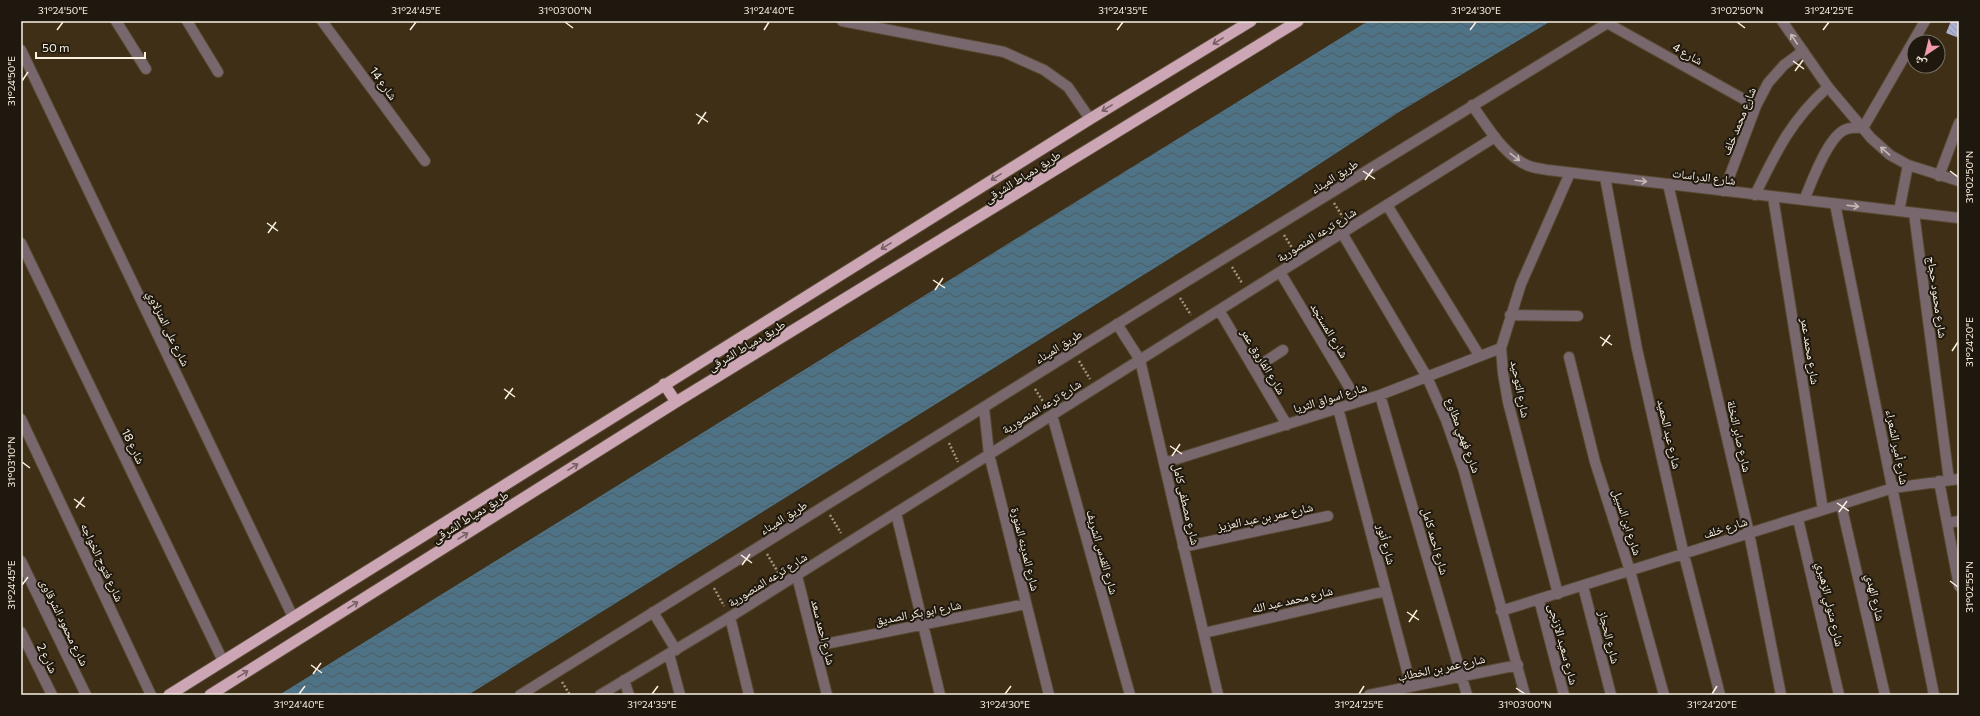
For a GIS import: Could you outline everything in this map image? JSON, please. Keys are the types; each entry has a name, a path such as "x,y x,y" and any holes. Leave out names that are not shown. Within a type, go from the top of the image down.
{"highway":[{"name":"طريق دمياط الشرقى","path":"169,695 664,384 1090,119 1251,21"},
{"name":"طريق دمياط الشرقى","path":"210,695 676,402 1298,21"},
{"path":"664,384 676,402"}],"street":[{"path":"116,21 146,69"},
{"path":"187,21 218,72"},
{"name":"شارع 14","path":"322,21 425,161"},
{"path":"842,21 1004,52 1044,70 1068,87 1090,119"},
{"path":"1782,21 1828,87 1871,138 1890,155 1908,165 1939,176 1959,181"},
{"path":"1863,128 1925,21"},
{"name":"طريق الميناء","path":"520,695 944,433 1117,324 1609,22"},
{"name":"شارع 4","path":"1609,22 1756,106"},
{"name":"شارع على المنزلاوي","path":"21,50 293,618"},
{"name":"شارع محمد خلف","path":"1724,191 1756,106 1768,83 1784,65 1803,52"},
{"path":"1755,195 1779,146 1791,127 1808,105 1828,87"},
{"name":"شارع الدراسات","path":"1472,105 1495,137 1514,158 1530,166 1570,173 1959,218"},
{"path":"1939,176 1959,123"},
{"path":"1804,200 1827,149 1834,139 1846,128 1863,128"},
{"name":"شارع ترعه المنصورية","path":"600,695 797,576 1495,137"},
{"path":"1898,211 1908,165"},
{"name":"شارع التوحيد","path":"1558,594 1508,402 1502,373 1501,348 1510,315 1521,284 1570,173"},
{"name":"شارع عبد الحميد","path":"1605,177 1637,349 1684,555 1720,695"},
{"name":"شارع صابر النخلة","path":"1668,184 1749,533 1781,695"},
{"name":"شارع محمد عمر","path":"1773,197 1823,510"},
{"name":"شارع أمير الشعراء","path":"1835,204 1934,695"},
{"path":"1387,205 1480,356"},
{"name":"شارع محمود حجاج","path":"1914,213 1954,479"},
{"name":"شارع فهمي مطاوع","path":"1346,230 1427,377 1446,420 1463,468 1525,695"},
{"name":"شارع 18","path":"21,243 223,661"},
{"name":"شارع المستجد","path":"1280,272 1358,402"},
{"name":"شارع الفاروق عمر","path":"1219,310 1287,425"},
{"path":"1510,315 1578,316"},
{"name":"شارع مصطفى كامل","path":"1117,324 1140,360 1218,695"},
{"name":"شارع اسواق الثريا","path":"1164,464 1380,395 1501,348"},
{"path":"1254,369 1283,350"},
{"name":"شارع ابن السبيل","path":"1569,357 1594,462 1630,571 1664,695"},
{"name":"شارع احمد كامل","path":"1380,395 1467,695"},
{"name":"شارع المدينه المنورة","path":"984,408 989,454 1049,695"},
{"name":"شارع أنور","path":"1338,408 1411,686"},
{"name":"شارع القدس الشريف","path":"1052,415 1130,695"},
{"name":"شارع فتوح الخواجه","path":"21,419 151,695"},
{"name":"شارع خلف","path":"1501,611 1684,555 1893,488 1954,479"},
{"path":"1938,481 1959,586"},
{"name":"شارع الهدي","path":"1841,504 1885,695"},
{"path":"896,513 940,695"},
{"name":"شارع عمر بن عبد العزيز","path":"1183,547 1328,516"},
{"name":"شارع متولي الزهيري","path":"1798,519 1839,695"},
{"path":"1947,523 1959,521"},
{"name":"شارع محمود الشرقاوى","path":"21,561 86,695"},
{"name":"شارع احمد سعد","path":"797,576 827,695"},
{"name":"شارع الحجاز","path":"1584,586 1611,695"},
{"name":"شارع محمد عبد الله","path":"1204,633 1386,591"},
{"name":"شارع سعيد الازنجى","path":"1539,599 1564,695"},
{"name":"شارع ابو بكر الصديق","path":"815,646 1026,604"},
{"path":"653,612 672,652 680,695"},
{"path":"730,617 749,695"},
{"name":"شارع 2","path":"21,632 52,695"},
{"name":"شارع عمر بن الخطاب","path":"1369,695 1518,665"},
{"path":"624,680 629,695"}],"path":[{"path":"1329,194 1346,230"},
{"path":"1278,225 1300,260"},
{"path":"1226,257 1248,292"},
{"path":"1174,289 1196,324"},
{"path":"1073,352 1096,388"},
{"path":"1029,380 1052,415"},
{"path":"944,433 963,471"},
{"path":"825,506 847,544"},
{"path":"762,545 785,583"},
{"path":"708,578 730,617"}],"water":[{"path":"1368,21 1551,21 1399,112 1272,195 468,695 279,695"}],"building":[{"path":"1951,21 1959,21 1959,38 1946,33"}]}
